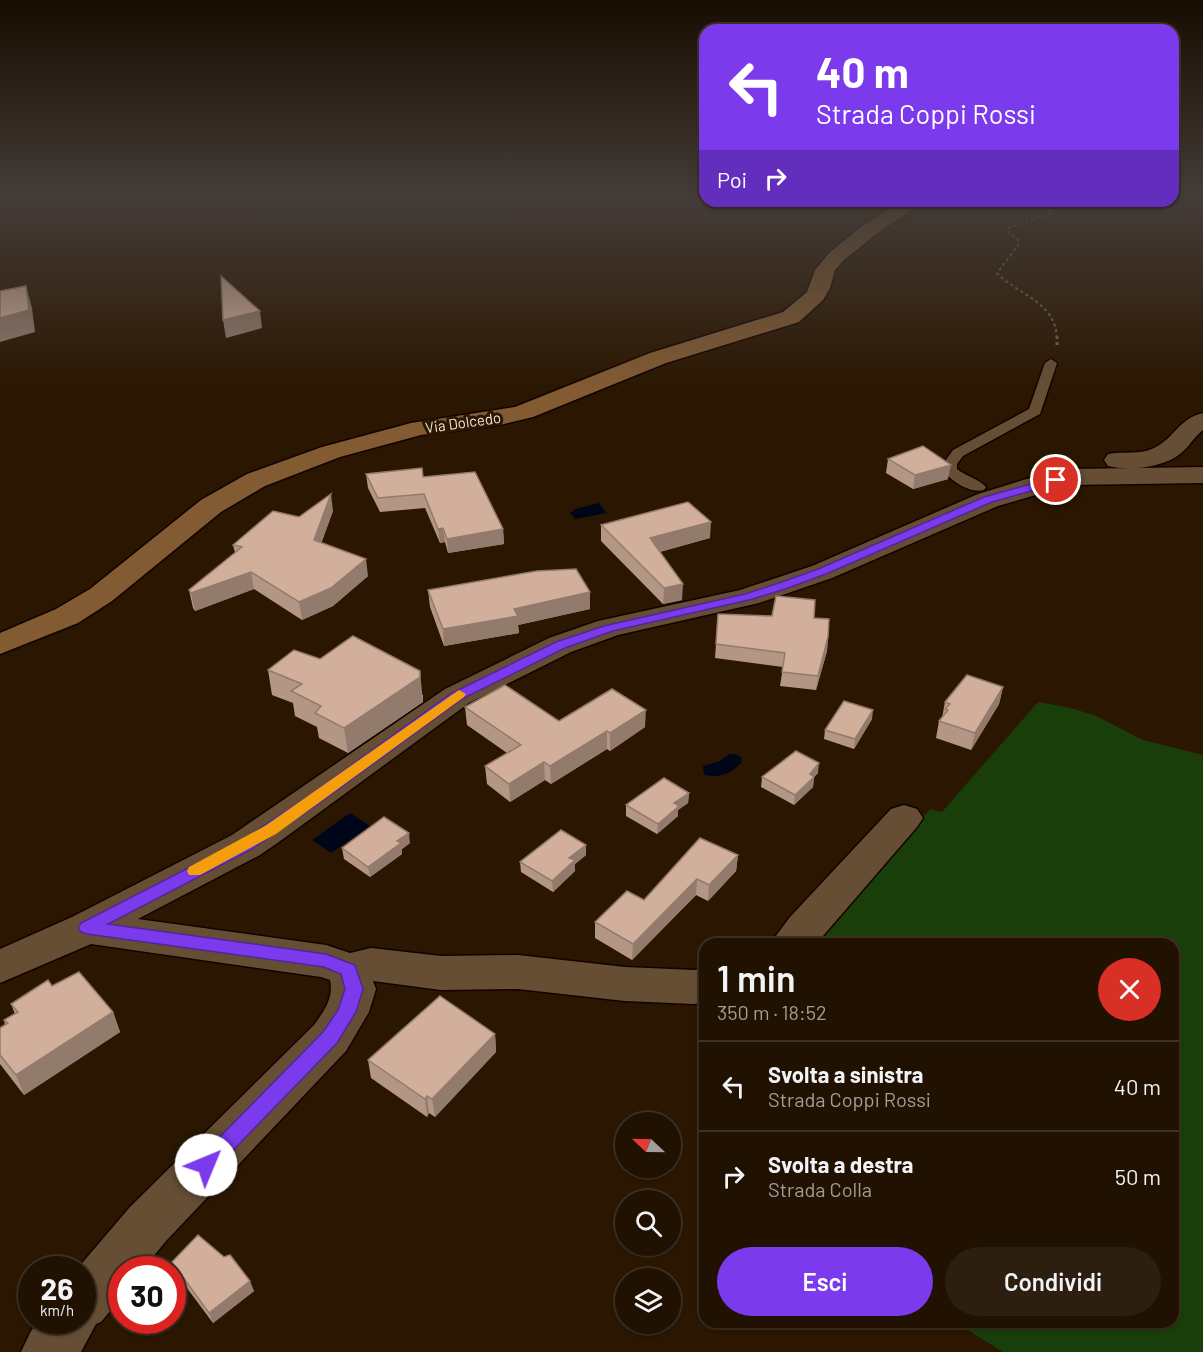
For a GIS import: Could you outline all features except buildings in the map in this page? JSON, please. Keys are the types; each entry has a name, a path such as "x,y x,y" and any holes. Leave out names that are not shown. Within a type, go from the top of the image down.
{"main road":[{"name":"Via Dolcedo","path":"0,644 67,616 101,595 211,506 256,480 331,452 377,439 420,429 500,418 524,412 658,358 790,317 808,305 818,292 823,273 830,262"}],"street":[{"path":"983,494 987,482 1055,465 1143,459 1159,455 1175,445 1188,428 1203,420"},
{"path":"0,967 87,928 270,830 457,696 561,645 609,628 748,597 822,572 983,494 1070,477 1203,475"},
{"path":"796,938 904,818"},
{"path":"87,928 326,961 349,970 371,964 441,973 518,972 624,984 699,986"},
{"path":"96,1287 148,1224 330,1038 347,1012 354,989 349,970"},
{"path":"49,1352 61,1334"}],"lane":[{"path":"983,494 950,470 950,464 958,453 1035,411 1051,363"}],"path":[{"path":"1005,262 999,267 997,273 1002,280 1027,294 1050,311 1055,320 1056,354 1051,363"}],"green space":[{"path":"1038,702 1094,715 1143,740 1203,755 1203,1352 1003,1352 965,1328 1179,1328 1179,938 817,938 930,809 942,812"}],"water":[{"path":"599,503 607,513 575,519 570,513 575,509"},
{"path":"729,754 742,758 741,763 725,774 704,775 703,766 720,761"},
{"path":"350,813 370,826 331,853 312,840"}],"slow traffic":[{"path":"195,871 270,830 459,694"}],"route":[{"path":"206,1165 330,1038 347,1012 354,989 349,970 326,961 87,928 246,845 312,801 457,696 561,645 609,628 748,597 822,572 867,550 988,500 1056,480"}]}
